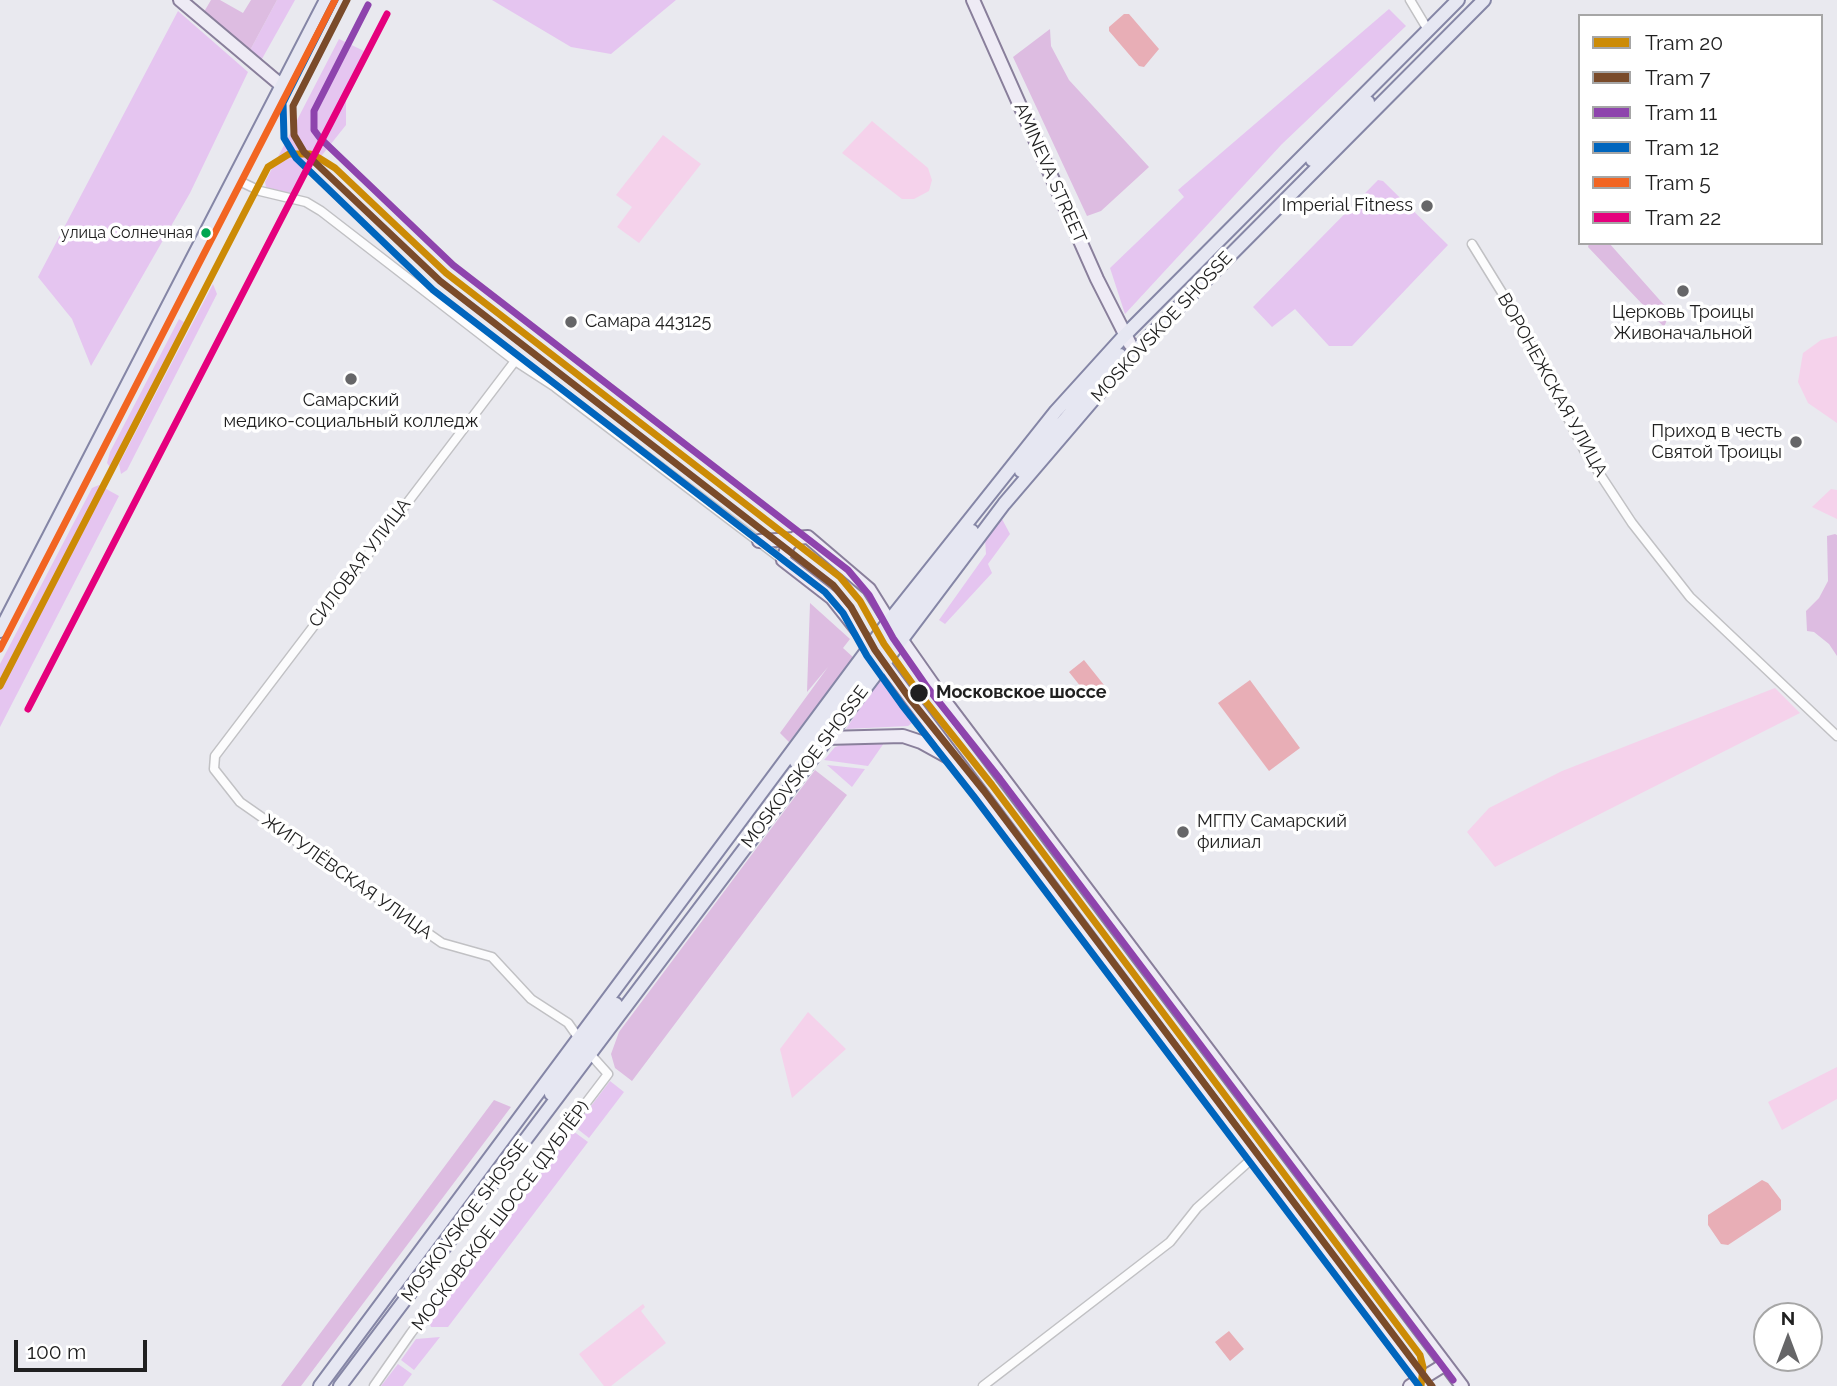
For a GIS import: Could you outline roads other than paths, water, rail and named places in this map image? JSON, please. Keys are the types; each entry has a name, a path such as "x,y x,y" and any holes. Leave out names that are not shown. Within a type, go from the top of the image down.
{"main road":[{"path":"180,0 281,85"},
{"path":"0,631 326,0"},
{"name":"AMINEVA STREET","path":"973,0 1127,340"},
{"name":"MOSKOVSKOE SHOSSE","path":"331,1386 895,630 1127,340 1430,33 1458,0"},
{"name":"MOSKOVSKOE SHOSSE","path":"1430,33 1469,0"},
{"name":"MOSKOVSKOE SHOSSE","path":"895,630 1134,352 1485,0"},
{"path":"760,542 808,537 869,589 949,707 1462,1386"},
{"path":"795,538 786,548 783,560 832,598 877,654 1184,1066 1255,1156 1418,1384 1444,1364"},
{"name":"MOSKOVSKOE SHOSSE","path":"320,1386 585,1047 820,739 877,654"},
{"path":"820,739 902,736 921,742 957,762"},
{"name":"MOSKOVSKOE SHOSSE","path":"340,1386 585,1047"}],"street":[{"path":"1409,0 1430,33"},
{"path":"233,178 260,191 306,202 321,211 515,361 555,387 783,560"},
{"name":"ВОРОНЕЖСКАЯ УЛИЦА","path":"1472,244 1517,317 1584,450 1632,523 1690,597 1837,736"},
{"name":"СИЛОВАЯ УЛИЦА","path":"214,768 215,756 515,361"},
{"name":"ЖИГУЛЁВСКАЯ УЛИЦА","path":"214,768 240,802 442,943 492,957 531,999 568,1023 585,1047"},
{"name":"МОСКОВСКОЕ ШОССЕ (ДУБЛЁР)","path":"374,1386 411,1333 608,1074 585,1047"},
{"path":"983,1386 1170,1242 1197,1208 1255,1156"}],"tram line":[{"name":"12","path":"335,0 283,103 284,138 296,158 433,290 825,592 843,613 867,656 902,705 1419,1386"},
{"name":"5","path":"0,649 335,0"},
{"name":"7","path":"347,0 293,106 294,135 304,152 440,281 833,585 851,607 875,650 910,699 984,791 1432,1386"},
{"name":"11","path":"368,5 314,111 314,130 320,138 453,265 848,570 869,595 893,638 927,687 1000,779 1453,1380"},
{"name":"22","path":"28,709 387,14"},
{"name":"20","path":"0,686 268,167 289,154 310,154 319,158 335,168 446,273 840,577 860,601 884,644 919,693 992,785 1420,1355 1423,1367 1421,1386"}],"place":[{"name":"Imperial Fitness","path":"1427,206"},
{"name":"улица Солнечная","path":"206,233"},
{"name":"Церковь Троицы Живоначальной","path":"1683,291"},
{"name":"Самара 443125","path":"571,322"},
{"name":"Самарский медико-социальный колледж","path":"351,379"},
{"name":"Приход в честь Святой Троицы","path":"1796,442"},
{"name":"Московское шоссе","path":"919,693"},
{"name":"МГПУ Самарский филиал","path":"1183,832"}]}
